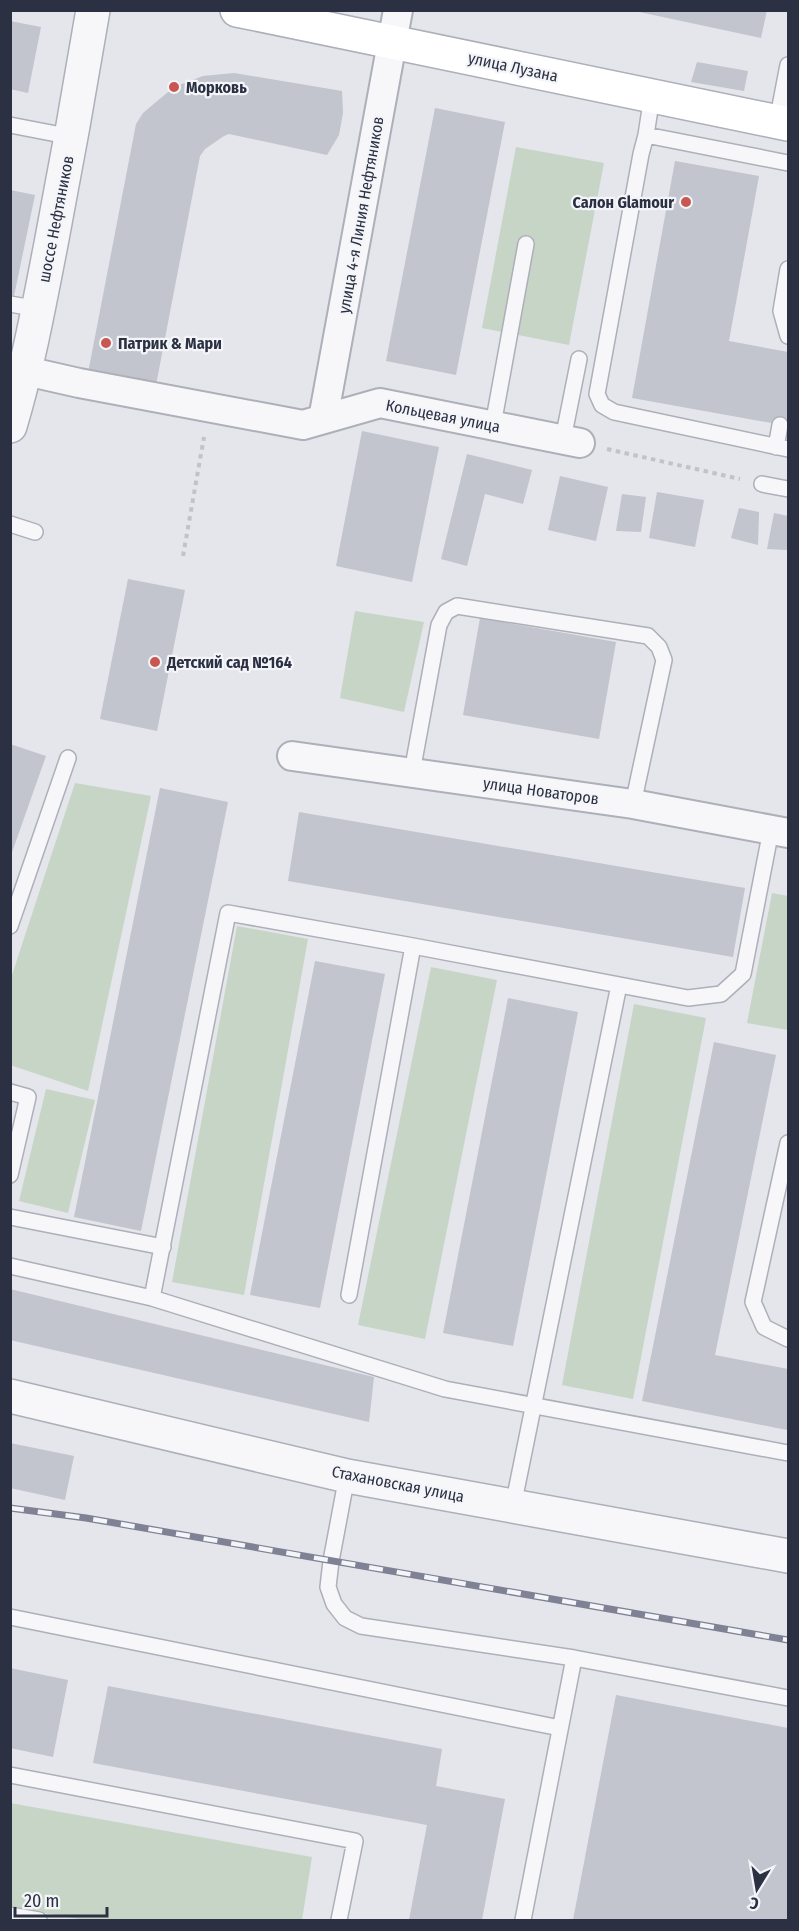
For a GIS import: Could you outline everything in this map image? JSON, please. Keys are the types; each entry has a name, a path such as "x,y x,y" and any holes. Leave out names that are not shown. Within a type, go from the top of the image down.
{"main road":[{"name":"улица Лузана","path":"237,10 783,123"}],"street":[{"name":"шоссе Нефтяников","path":"10,426 26,371 25,307 72,137 93,10"},
{"name":"улица 4-я Линия Нефтяников","path":"323,419 398,10"},
{"name":"Кольцевая улица","path":"26,371 303,425 380,403 572,441"},
{"name":"улица Новаторов","path":"292,756 633,804 780,831"},
{"name":"Стахановская улица","path":"10,1396 347,1476 789,1556"}],"lane":[{"path":"783,123 789,65"},
{"path":"652,96 597,394 602,405 614,412 782,448 780,425"},
{"path":"10,125 72,137"},
{"path":"646,135 789,163"},
{"path":"493,425 526,244"},
{"path":"789,268 781,311 789,336"},
{"path":"572,441 579,359"},
{"path":"762,484 789,489"},
{"path":"10,524 35,532"},
{"path":"412,772 439,625 446,612 457,606 648,636 659,646 664,660 633,804"},
{"path":"10,926 68,758"},
{"path":"152,1298 228,913 688,998 722,994 743,974 780,831"},
{"path":"349,1295 413,946"},
{"path":"513,1506 619,985"},
{"path":"10,1092 28,1097 10,1175"},
{"path":"789,1143 753,1302 764,1328 789,1339"},
{"path":"10,1217 163,1247"},
{"path":"10,1266 152,1298 445,1389 789,1453"},
{"path":"347,1476 328,1587 334,1604 345,1618 361,1626 574,1658 789,1698"},
{"path":"10,1617 560,1728"},
{"path":"523,1920 574,1658"},
{"path":"10,1775 355,1841 339,1920"},
{"path":"10,1915 39,1920"}],"path":[{"path":"183,556 209,407"},
{"path":"572,441 762,484"}],"green space":[{"path":"516,147 604,163 569,345 482,328"},
{"path":"355,611 424,622 404,712 340,698"},
{"path":"75,783 151,796 88,1091 10,1065 11,978"},
{"path":"772,893 788,896 788,1030 747,1023"},
{"path":"237,926 308,939 244,1295 172,1282"},
{"path":"431,967 497,980 425,1339 358,1325"},
{"path":"634,1004 706,1018 633,1399 562,1385"},
{"path":"46,1089 95,1100 68,1213 19,1201"},
{"path":"10,1803 312,1857 302,1920 84,1920 11,1907"}],"building":[{"path":"630,10 767,10 761,38"},
{"path":"10,21 41,27 28,93 10,89"},
{"path":"697,62 748,71 744,91 691,82"},
{"path":"234,73 342,91 343,113 339,135 327,155 229,134 205,149 200,156 156,385 88,373 136,124 143,113 174,87 203,76"},
{"path":"435,108 505,122 456,375 386,361"},
{"path":"675,161 759,176 729,341 788,352 788,426 632,398"},
{"path":"10,190 35,195 14,296 10,295"},
{"path":"362,431 439,447 412,582 336,566"},
{"path":"467,454 532,470 523,504 485,494 467,566 441,559"},
{"path":"560,476 608,487 596,541 548,530"},
{"path":"657,492 704,500 695,547 649,538"},
{"path":"622,494 646,497 641,532 616,531"},
{"path":"739,508 759,512 758,545 731,538"},
{"path":"774,513 788,516 788,550 767,549"},
{"path":"128,579 185,590 157,731 100,719"},
{"path":"480,618 616,642 599,739 463,715"},
{"path":"10,744 46,756 11,855 10,855"},
{"path":"160,788 228,802 141,1231 74,1217"},
{"path":"299,812 745,888 733,957 288,881"},
{"path":"315,961 385,974 320,1308 250,1295"},
{"path":"508,998 578,1012 513,1346 443,1333"},
{"path":"714,1042 776,1055 715,1355 788,1369 787,1430 642,1401"},
{"path":"10,1289 374,1377 369,1422 10,1340"},
{"path":"10,1443 74,1456 65,1500 10,1488"},
{"path":"10,1668 68,1680 53,1757 10,1748"},
{"path":"108,1686 442,1749 436,1786 505,1799 482,1920 409,1920 427,1825 93,1763"},
{"path":"616,1695 788,1728 788,1920 573,1920"}],"railway":[{"path":"10,1508 86,1518 788,1640"}],"place":[{"name":"Морковь","path":"174,87"},
{"name":"Салон Glamour","path":"686,202"},
{"name":"Патрик & Мари","path":"106,343"},
{"name":"Детский сад №164","path":"155,662"}]}
